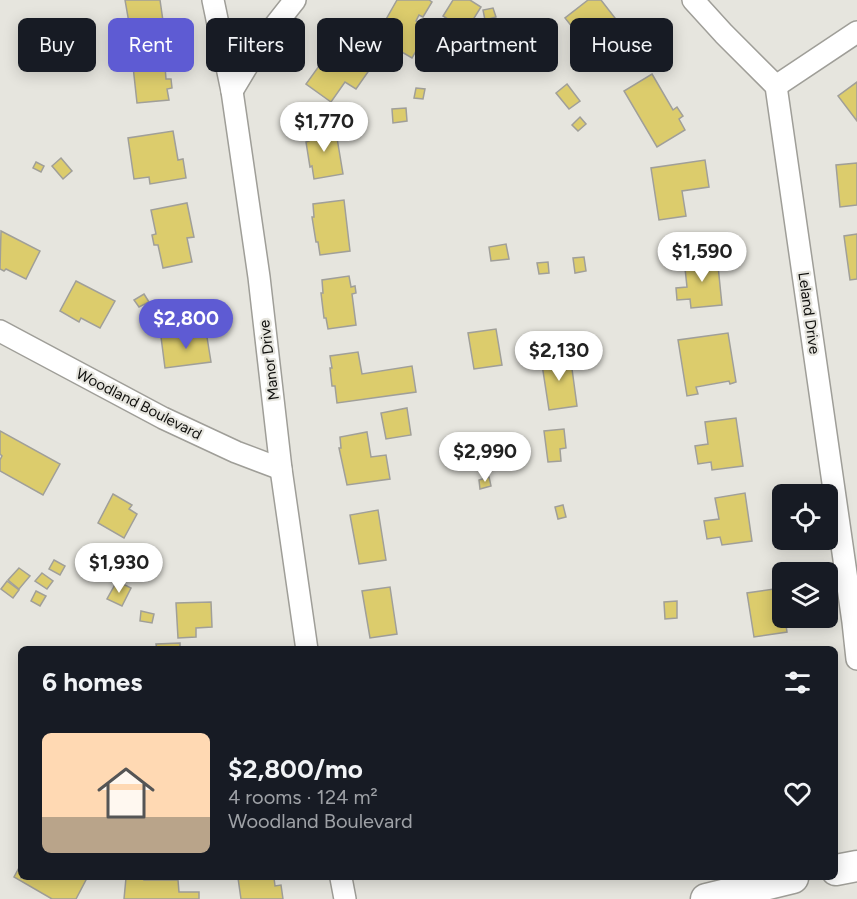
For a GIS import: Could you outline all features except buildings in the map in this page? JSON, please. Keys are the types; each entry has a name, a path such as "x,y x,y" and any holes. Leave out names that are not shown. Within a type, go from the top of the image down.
{"main road":[{"path":"838,870 857,866"},
{"path":"706,899 785,880"}],"street":[{"name":"Manor Drive","path":"213,0 232,91 259,277 281,468 306,646"},
{"path":"232,91 261,43 295,0"},
{"path":"693,0 776,86 857,32"},
{"name":"Leland Drive","path":"776,86 855,621 857,658"},
{"name":"Woodland Boulevard","path":"0,331 163,418 236,452 281,468"},
{"path":"341,880 345,899"}]}
